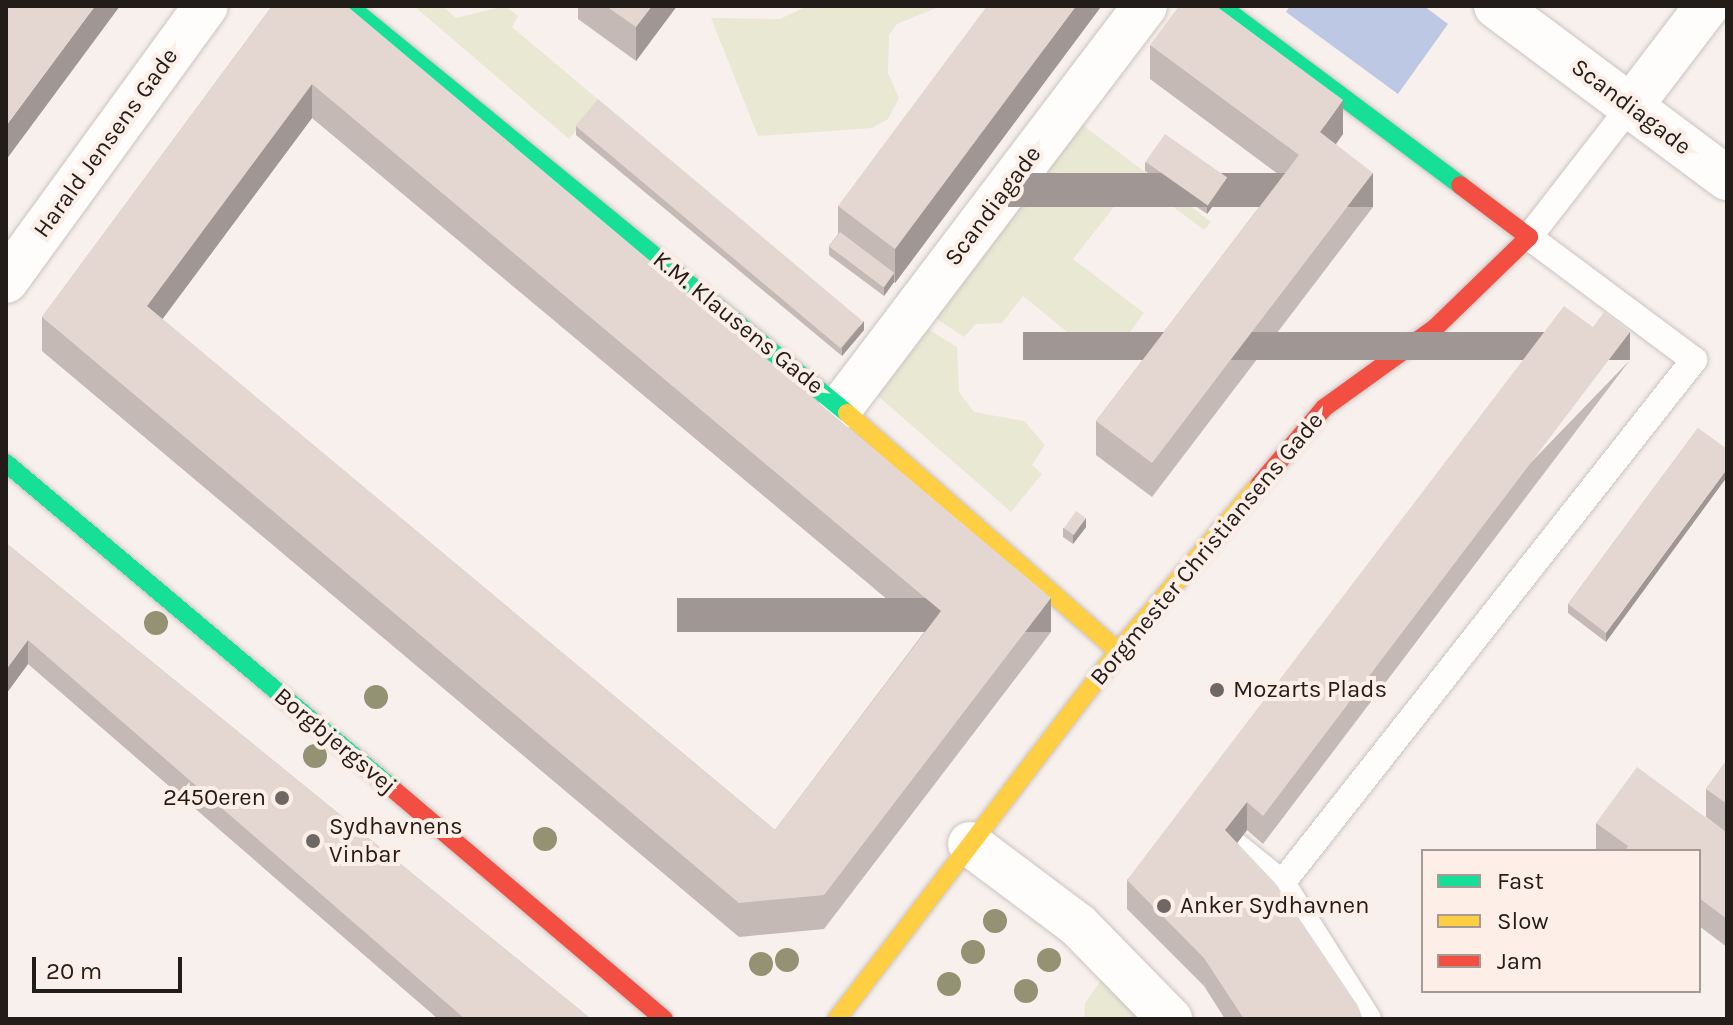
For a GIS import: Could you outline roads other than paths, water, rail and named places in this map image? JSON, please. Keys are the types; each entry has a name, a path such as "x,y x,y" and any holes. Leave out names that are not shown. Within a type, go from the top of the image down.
{"street":[{"name":"Harald Jensens Gade","path":"6,281 206,6"},
{"name":"K.M. Klausens Gade","path":"349,6 841,407 1118,651"},
{"name":"Scandiagade","path":"841,407 1145,6"},
{"path":"1221,6 1529,237"},
{"name":"Scandiagade","path":"1496,6 1727,178"},
{"name":"Borgmester Christiansens Gade","path":"1630,107 1707,6"},
{"name":"Borgmester Christiansens Gade","path":"837,1019 1118,651 1324,408 1435,328 1529,237"},
{"name":"Borgbjergsvej","path":"8,470 664,1019"},
{"path":"970,844 1078,925 1170,1019"}],"lane":[{"name":"Borgmester Christiansens Gade","path":"1529,237 1630,107"},
{"path":"1282,883 1694,360 1529,237"},
{"path":"1236,846 1282,883 1368,1019"}],"water":[{"path":"1290,6 1424,6 1448,24 1398,94 1286,12"}],"place":[{"name":"Mozarts Plads","path":"1217,690"},
{"name":"2450eren","path":"282,798"},
{"name":"Sydhavnens Vinbar","path":"313,841"},
{"name":"Anker Sydhavnen","path":"1164,906"}]}
